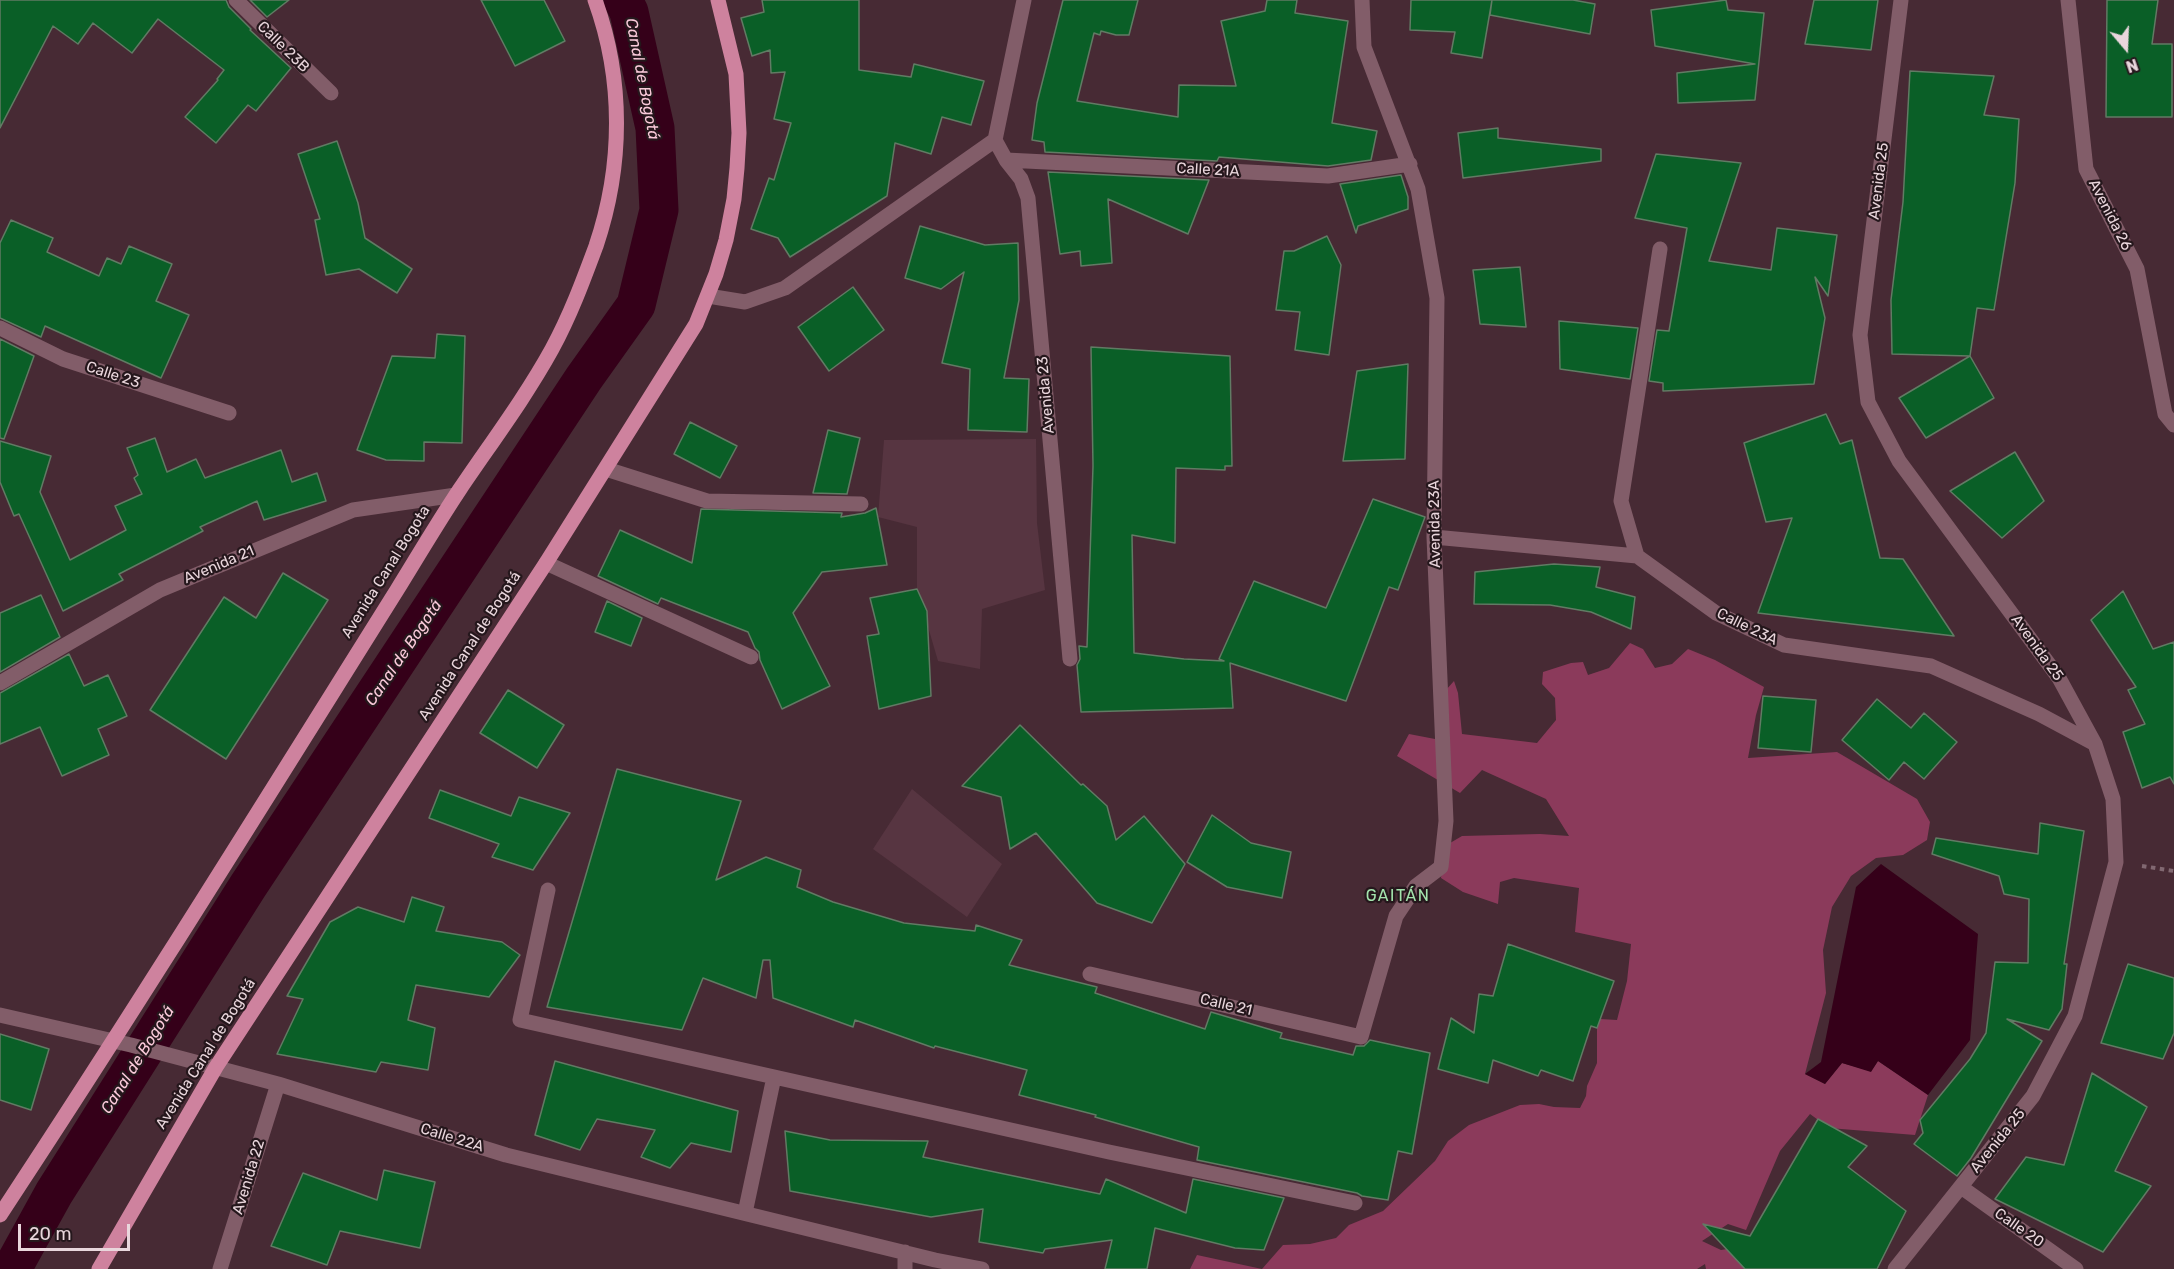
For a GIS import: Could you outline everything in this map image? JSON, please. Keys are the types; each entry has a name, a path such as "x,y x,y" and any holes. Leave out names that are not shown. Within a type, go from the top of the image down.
{"main road":[{"name":"Avenida Canal Bogota","path":"114,1041 456,495 550,352 568,317 597,244 616,158 616,96 605,29 595,0"},
{"name":"Avenida Canal de Bogotá","path":"99,1269 216,1067 546,563 696,324 708,296 726,240 734,199 739,133 736,74 718,0"},
{"path":"0,1215 114,1041"}],"street":[{"name":"Calle 23B","path":"236,0 331,93"},
{"path":"708,296 745,302 785,288 995,140 1024,0"},
{"name":"Avenida 23A","path":"1361,1037 1396,916 1416,886 1441,867 1446,820 1434,537 1437,298 1418,189 1364,47 1362,0"},
{"name":"Avenida 25","path":"1895,1269 2033,1096 2075,1016 2116,862 2113,799 2095,744 2060,678 1899,461 1868,402 1860,335 1901,0"},
{"name":"Avenida 26","path":"2068,0 2086,169 2137,269 2165,414 2174,425"},
{"name":"Avenida 23","path":"995,140 1006,160 1021,179 1028,198 1070,659"},
{"name":"Calle 21A","path":"1006,160 1328,176 1410,164"},
{"path":"1434,537 1637,556 1621,501 1660,249"},
{"name":"Calle 23","path":"0,328 63,359 229,412"},
{"path":"606,469 707,501 861,504"},
{"name":"Avenida 21","path":"0,683 160,590 342,514 353,510 456,495"},
{"name":"Calle 23A","path":"1637,556 1716,613 1784,645 1931,666 2039,714 2095,744"},
{"path":"546,563 751,657"},
{"path":"548,890 520,1020 1109,1152 1355,1203"},
{"name":"Calle 21","path":"1090,974 1361,1037"},
{"name":"Calle 22A","path":"0,1015 131,1045 278,1084 506,1155 906,1252 935,1265 982,1269"},
{"path":"745,1213 774,1077"},
{"name":"Avenida 22","path":"220,1269 278,1084"},
{"name":"Calle 20","path":"1961,1187 2076,1269"},
{"path":"905,1269 906,1252"}],"shaded area":[{"path":"1036,439 1037,523 1045,590 982,609 980,669 938,661 917,589 917,527 878,517 884,440"},
{"path":"1630,643 1643,649 1655,668 1672,664 1688,649 1715,660 1764,687 1748,758 1837,752 1917,799 1930,822 1927,840 1903,855 1876,858 1851,876 1832,907 1823,950 1826,993 1805,1074 1825,1084 1842,1063 1871,1071 1878,1061 1928,1095 1915,1135 1829,1128 1810,1114 1780,1151 1746,1230 1728,1224 1702,1241 1721,1250 1734,1248 1746,1269 1706,1269 1705,1264 1697,1269 1262,1269 1283,1245 1310,1244 1336,1238 1349,1225 1383,1211 1435,1161 1448,1141 1469,1125 1520,1105 1539,1104 1580,1108 1597,1063 1597,1028 1600,1019 1617,1020 1627,981 1631,944 1575,932 1579,888 1514,878 1500,882 1498,904 1463,892 1441,878 1445,846 1462,836 1540,834 1569,836 1546,799 1482,770 1460,793 1397,756 1409,734 1435,739 1437,700 1454,681 1458,693 1462,734 1537,743 1556,720 1555,698 1542,684 1543,672 1571,663 1583,662 1588,675 1609,668"},
{"path":"912,789 1002,864 967,917 873,849"},
{"path":"1881,864 1978,934 1970,1040 1928,1095 1878,1061 1871,1072 1842,1063 1825,1084 1805,1074 1821,1062 1856,887"},
{"path":"1197,1255 1262,1269 1190,1269"}],"building":[{"path":"0,0 226,0 229,7 250,30 291,68 256,111 248,105 216,143 185,117 224,70 158,19 132,53 93,23 78,44 53,26 0,128"},
{"path":"250,0 289,0 267,17"},
{"path":"481,0 544,0 565,41 515,66"},
{"path":"762,0 859,0 859,70 911,77 914,64 984,81 971,125 942,117 931,154 895,143 887,196 790,257 778,238 751,229 769,178 774,180 791,123 774,119 785,72 771,73 770,50 752,56 741,18 764,12"},
{"path":"1063,0 1138,0 1129,35 1116,35 1101,31 1100,35 1094,33 1077,101 1178,117 1179,85 1236,86 1221,21 1265,11 1267,0 1297,0 1295,13 1348,21 1332,123 1377,131 1371,160 1328,166 1219,157 1217,161 1045,152 1044,142 1032,140 1037,103"},
{"path":"1411,0 1492,0 1482,58 1451,53 1455,32 1410,30"},
{"path":"1492,0 1573,0 1595,4 1590,34 1490,15"},
{"path":"1726,0 1728,10 1764,13 1755,100 1678,103 1677,73 1755,64 1655,46 1651,10"},
{"path":"1814,0 1878,0 1871,50 1805,44"},
{"path":"2107,0 2158,0 2152,44 2172,44 2172,117 2106,117"},
{"path":"1910,71 1994,76 1984,115 2019,119 2015,183 1994,310 1977,308 1970,356 1892,354 1891,300 1903,202"},
{"path":"1498,128 1498,138 1601,149 1601,161 1463,178 1458,133"},
{"path":"337,141 358,203 365,238 412,269 397,293 359,269 326,275 315,220 320,219 298,154"},
{"path":"1656,154 1741,163 1709,261 1771,270 1777,228 1837,235 1828,296 1815,277 1825,318 1814,384 1663,391 1663,383 1649,381 1657,330 1669,331 1687,228 1635,218"},
{"path":"1048,172 1209,180 1188,234 1108,199 1112,263 1081,266 1080,251 1060,254"},
{"path":"1401,175 1408,197 1408,209 1358,226 1356,233 1340,184"},
{"path":"11,220 53,238 47,252 99,276 107,258 121,264 129,246 172,264 156,301 189,315 161,378 45,326 41,337 0,318 0,243"},
{"path":"920,226 985,245 1018,243 1019,300 1004,378 1029,379 1027,432 968,430 970,369 942,363 964,272 941,289 905,278"},
{"path":"1327,236 1341,265 1329,355 1295,350 1300,312 1276,310 1284,251 1294,251"},
{"path":"1520,267 1526,327 1480,324 1473,270"},
{"path":"853,287 884,330 829,371 798,327"},
{"path":"1559,321 1638,328 1630,379 1560,369"},
{"path":"437,334 465,336 462,443 424,442 424,461 386,460 357,450 392,356 435,358"},
{"path":"0,339 34,356 4,439 0,438"},
{"path":"1091,347 1230,356 1232,466 1225,466 1225,470 1176,468 1175,543 1132,535 1134,653 1224,661 1219,659 1254,581 1326,608 1373,499 1425,517 1398,590 1389,587 1346,701 1230,663 1233,708 1081,712 1077,665 1080,659 1079,646 1087,647 1093,466"},
{"path":"1970,356 1994,398 1926,438 1899,398"},
{"path":"1408,364 1405,459 1343,461 1357,371"},
{"path":"1826,414 1840,444 1852,440 1880,558 1903,559 1954,636 1758,613 1792,518 1766,522 1744,443"},
{"path":"690,422 737,446 720,478 674,454"},
{"path":"828,430 860,438 847,494 813,493"},
{"path":"155,438 167,472 196,459 205,478 281,450 292,482 317,473 326,501 264,520 257,501 200,527 203,531 119,574 123,580 63,611 19,514 14,516 0,482 0,441 51,456 40,492 70,560 126,530 115,506 142,494 134,478 138,475 127,448"},
{"path":"2015,452 2044,501 2002,538 1950,491"},
{"path":"876,508 887,565 822,572 793,613 830,686 782,709 760,660 759,652 748,632 661,598 658,604 598,576 620,530 692,563 701,509 842,513 841,517 865,513"},
{"path":"1554,564 1600,567 1596,587 1635,597 1631,629 1591,612 1550,605 1474,604 1475,572"},
{"path":"283,573 328,600 226,759 150,710 224,597 256,618"},
{"path":"917,589 927,611 931,696 879,709 867,636 879,634 870,598"},
{"path":"2123,591 2153,649 2174,642 2174,784 2170,777 2142,788 2123,732 2145,724 2128,690 2136,687 2091,620"},
{"path":"41,595 60,637 0,672 0,613"},
{"path":"607,601 642,618 631,646 595,632"},
{"path":"69,654 84,686 108,675 127,716 98,729 109,755 62,776 40,727 0,744 0,693"},
{"path":"508,690 564,725 537,768 480,733"},
{"path":"1763,696 1816,700 1811,752 1758,748"},
{"path":"1877,699 1911,728 1924,713 1957,742 1924,779 1904,762 1889,780 1842,740"},
{"path":"1020,725 1081,785 1083,784 1107,806 1116,840 1144,816 1185,864 1152,923 1097,903 1036,833 1010,849 1001,797 962,786"},
{"path":"617,769 741,801 716,880 766,857 801,870 797,887 833,902 904,923 975,931 976,925 1022,940 1009,965 1097,987 1095,993 1205,1029 1211,1012 1282,1033 1280,1038 1353,1055 1356,1046 1364,1046 1370,1040 1430,1053 1412,1154 1398,1151 1388,1200 1197,1160 1199,1147 1095,1117 1096,1115 1019,1095 1027,1070 935,1046 934,1048 855,1020 853,1027 773,998 770,960 763,960 756,998 703,978 682,1030 547,1007"},
{"path":"440,790 511,816 519,797 570,813 533,870 492,857 499,844 429,818"},
{"path":"1212,815 1251,843 1291,852 1282,898 1227,887 1187,862"},
{"path":"2040,823 2084,831 2064,964 2067,964 2062,1009 2049,1030 2007,1019 2042,1041 1971,1158 1957,1176 1914,1144 1923,1133 1920,1120 1970,1059 1986,1033 1995,962 2028,963 2029,899 2004,894 1999,876 1932,854 1936,838 2038,854"},
{"path":"412,897 444,907 436,931 502,942 520,955 489,997 416,985 408,1020 435,1028 428,1070 381,1062 376,1072 277,1054 303,999 287,996 330,922 358,907 404,922"},
{"path":"1508,944 1614,981 1597,1028 1591,1026 1573,1081 1541,1070 1538,1076 1493,1060 1488,1083 1438,1069 1451,1018 1474,1033 1479,994 1493,996"},
{"path":"2128,964 2174,978 2174,1033 2163,1059 2101,1043"},
{"path":"0,1034 49,1049 31,1110 0,1100"},
{"path":"555,1061 738,1111 731,1152 691,1143 670,1168 641,1157 655,1130 597,1119 580,1150 535,1135"},
{"path":"2092,1073 2147,1107 2115,1171 2151,1186 2103,1252 1995,1199 2026,1157 2064,1165"},
{"path":"1818,1119 1867,1146 1848,1167 1906,1211 1877,1269 1745,1269 1703,1224 1750,1236"},
{"path":"785,1131 830,1140 928,1141 923,1157 1100,1194 1106,1179 1186,1213 1193,1179 1284,1198 1264,1250 1235,1248 1155,1228 1147,1269 1105,1269 1112,1240 1045,1249 1043,1253 979,1242 983,1209 931,1217 790,1191"},
{"path":"384,1170 435,1182 420,1248 340,1231 327,1265 271,1246 303,1173 377,1200"}],"waterway":[{"name":"Canal de Bogotá","path":"12,1269 54,1193 248,886 584,378 636,305 659,210 655,128 629,12 623,0"}],"district":[{"name":"GAITÁN","path":"1398,896"}]}
